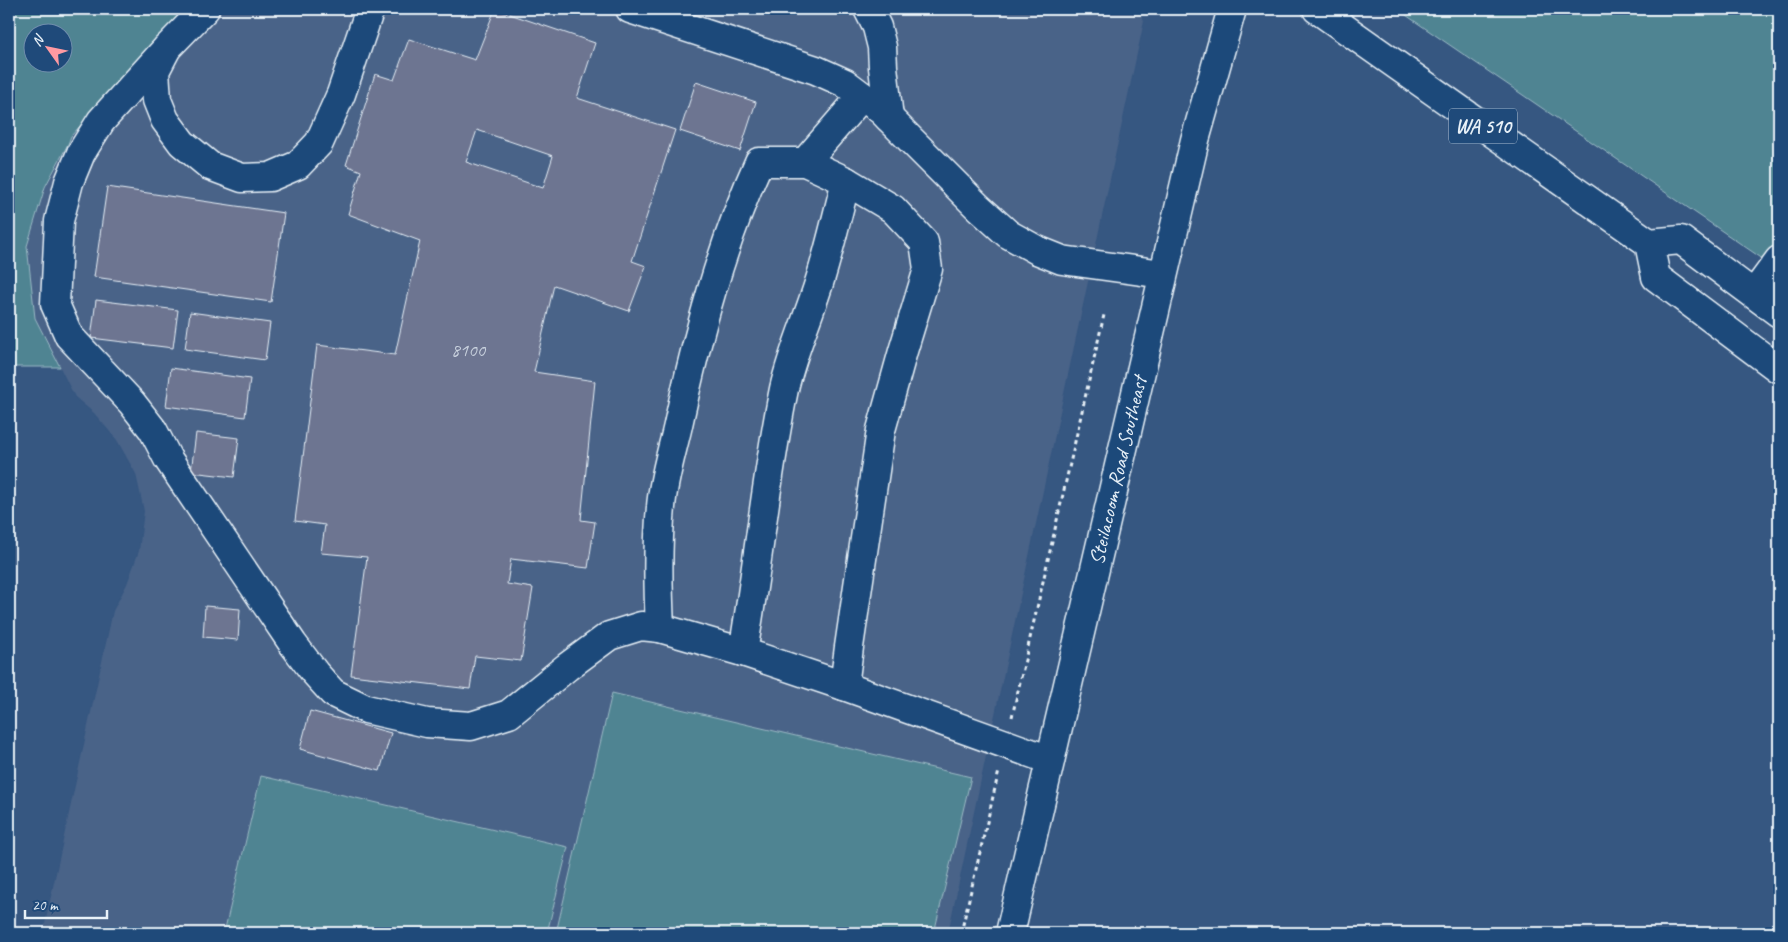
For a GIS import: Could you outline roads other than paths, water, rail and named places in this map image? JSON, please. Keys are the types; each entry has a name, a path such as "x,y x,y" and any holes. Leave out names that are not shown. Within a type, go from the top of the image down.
{"street":[{"path":"205,9 101,121 81,153 69,182 59,221 55,304 69,336 132,403 153,430 168,459 293,644 333,693 366,709 427,723 471,726 509,714 609,636 641,626 660,628 743,652 1050,760"},
{"path":"167,48 154,71 157,100 165,120 182,143 210,166 242,178 270,177 298,165 319,144 341,94 370,9"},
{"path":"630,9 816,70 845,83 889,118 976,206 1008,234 1037,250 1062,260 1163,274"},
{"path":"868,9 877,27 882,47 889,118"},
{"name":"Steilacoom Road Southeast","path":"1010,933 1195,140 1232,9"},
{"name":"WA 510","path":"1317,9 1648,243"},
{"path":"805,162 862,96"},
{"path":"660,628 658,564 661,505 693,355 724,251 740,204 759,162 805,162 846,181 893,209 924,242 928,269 902,351 881,430 844,686"},
{"path":"743,652 784,388 822,274 846,181"},
{"path":"1779,260 1771,304 1681,240 1648,243 1656,277 1779,369"}]}
